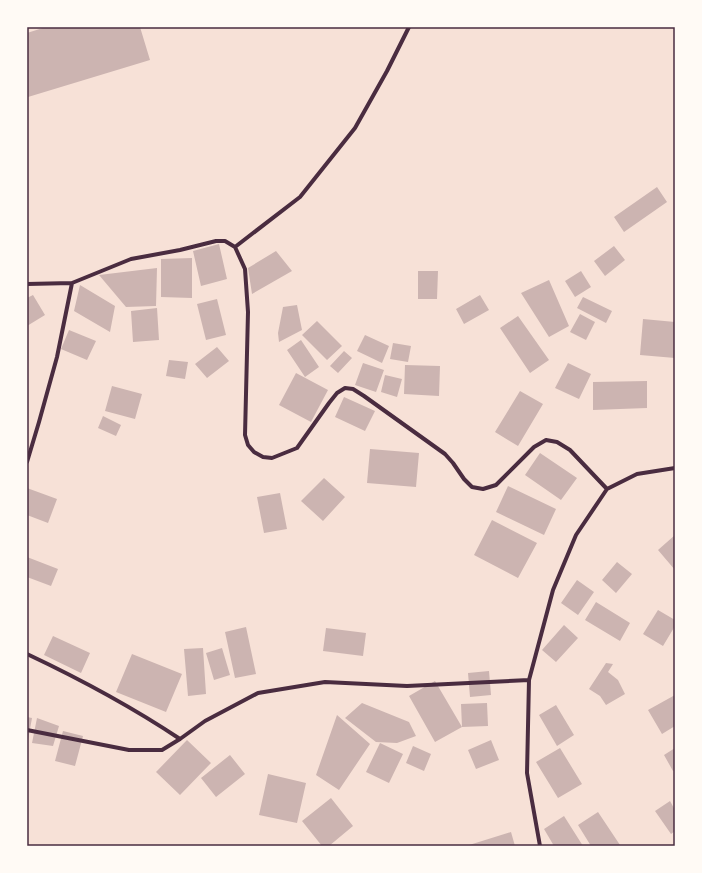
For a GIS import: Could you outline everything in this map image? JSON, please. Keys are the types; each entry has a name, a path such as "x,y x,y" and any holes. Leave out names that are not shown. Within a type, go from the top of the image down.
{"street":[{"path":"235,247 300,197 355,128 388,72 409,27"},
{"path":"27,284 72,283 131,259 180,250 216,240 225,241 235,247 245,269 248,312 245,434 248,445 254,452 263,457 272,458 297,448 337,393 345,388 353,389 364,396 445,454 472,487 483,489 496,485 534,447 546,440 557,442 570,450 607,489"},
{"path":"27,462 57,357 72,283"},
{"path":"540,846 527,773 529,680 553,590 576,535 607,489 637,474 675,468"},
{"path":"27,654 116,700 180,739"},
{"path":"27,730 129,750 162,750 205,721 258,693 325,682 407,686 529,680"}],"building":[{"path":"46,27 140,27 150,60 28,97 27,33"},
{"path":"657,187 667,202 624,232 614,217"},
{"path":"219,244 227,279 201,286 193,251"},
{"path":"614,246 625,260 605,276 594,261"},
{"path":"276,251 292,271 252,294 248,268"},
{"path":"192,258 192,298 161,297 161,259"},
{"path":"157,268 156,306 126,307 99,275"},
{"path":"418,271 438,271 437,299 418,299"},
{"path":"581,271 591,287 575,297 565,281"},
{"path":"549,280 569,326 549,337 521,293"},
{"path":"80,285 115,306 110,332 74,311"},
{"path":"33,295 45,315 27,326 27,298"},
{"path":"480,295 489,310 464,324 456,309"},
{"path":"583,297 612,311 606,323 577,308"},
{"path":"217,299 226,335 206,340 197,304"},
{"path":"297,305 302,330 279,342 278,333 283,307"},
{"path":"157,308 159,340 133,342 131,311"},
{"path":"580,314 595,322 586,340 570,332"},
{"path":"518,316 549,360 530,373 500,328"},
{"path":"643,319 675,322 675,358 640,355"},
{"path":"317,321 342,346 327,360 302,335"},
{"path":"69,330 96,341 87,360 61,349"},
{"path":"365,335 389,346 382,363 357,351"},
{"path":"301,340 319,367 305,377 287,350"},
{"path":"393,343 411,346 408,362 390,359"},
{"path":"217,347 229,361 207,378 195,364"},
{"path":"344,351 352,358 338,373 330,366"},
{"path":"169,360 188,362 185,379 166,376"},
{"path":"363,363 384,370 376,392 355,385"},
{"path":"568,363 591,374 579,399 555,388"},
{"path":"405,365 440,366 439,396 404,394"},
{"path":"296,373 328,390 311,422 279,405"},
{"path":"385,375 402,379 397,397 381,392"},
{"path":"647,381 647,408 593,410 593,382"},
{"path":"112,386 142,394 135,419 105,411"},
{"path":"520,391 543,404 518,446 495,432"},
{"path":"344,397 375,411 365,431 335,417"},
{"path":"103,416 121,425 116,436 98,428"},
{"path":"370,449 419,453 416,487 367,483"},
{"path":"540,453 577,478 561,500 525,475"},
{"path":"324,478 345,497 323,521 301,501"},
{"path":"508,486 556,509 544,535 496,512"},
{"path":"27,488 57,499 48,523 27,515"},
{"path":"280,493 287,529 264,533 257,497"},
{"path":"492,520 537,543 518,578 474,555"},
{"path":"675,535 675,570 658,550"},
{"path":"27,557 58,569 51,586 27,577"},
{"path":"617,562 632,574 616,593 602,580"},
{"path":"577,580 594,592 578,615 561,603"},
{"path":"596,602 630,623 620,641 585,620"},
{"path":"658,610 675,620 675,626 663,646 643,634"},
{"path":"564,625 578,638 556,662 542,650"},
{"path":"246,627 256,674 235,678 225,632"},
{"path":"326,628 366,633 363,656 323,651"},
{"path":"53,636 90,653 81,673 44,655"},
{"path":"203,648 206,694 188,696 184,649"},
{"path":"222,648 230,675 214,680 206,653"},
{"path":"132,654 182,674 166,712 116,692"},
{"path":"606,663 613,664 608,672 618,680 625,694 606,705 600,696 589,689"},
{"path":"489,671 491,695 470,697 468,673"},
{"path":"435,681 462,727 435,742 409,696"},
{"path":"675,695 675,726 662,734 648,710"},
{"path":"362,703 409,722 416,736 397,743 376,742 345,718"},
{"path":"487,703 488,726 462,727 461,704"},
{"path":"556,705 574,735 557,746 539,715"},
{"path":"337,715 370,744 339,790 316,775"},
{"path":"27,717 32,718 28,740 27,740"},
{"path":"37,718 59,726 53,746 32,743"},
{"path":"63,731 83,736 75,766 55,761"},
{"path":"187,740 211,763 180,795 156,772"},
{"path":"491,740 499,760 476,769 468,750"},
{"path":"380,743 403,754 389,783 366,772"},
{"path":"413,746 431,754 424,771 406,763"},
{"path":"560,748 582,784 558,798 536,762"},
{"path":"675,748 675,770 673,771 664,755"},
{"path":"230,755 245,774 216,797 201,778"},
{"path":"268,774 306,783 297,823 259,815"},
{"path":"331,798 353,826 329,846 322,846 302,821"},
{"path":"670,801 675,810 675,831 671,834 655,811"},
{"path":"598,812 620,845 591,846 578,825"},
{"path":"564,816 583,846 554,846 544,829"},
{"path":"511,832 515,846 466,846"}]}
